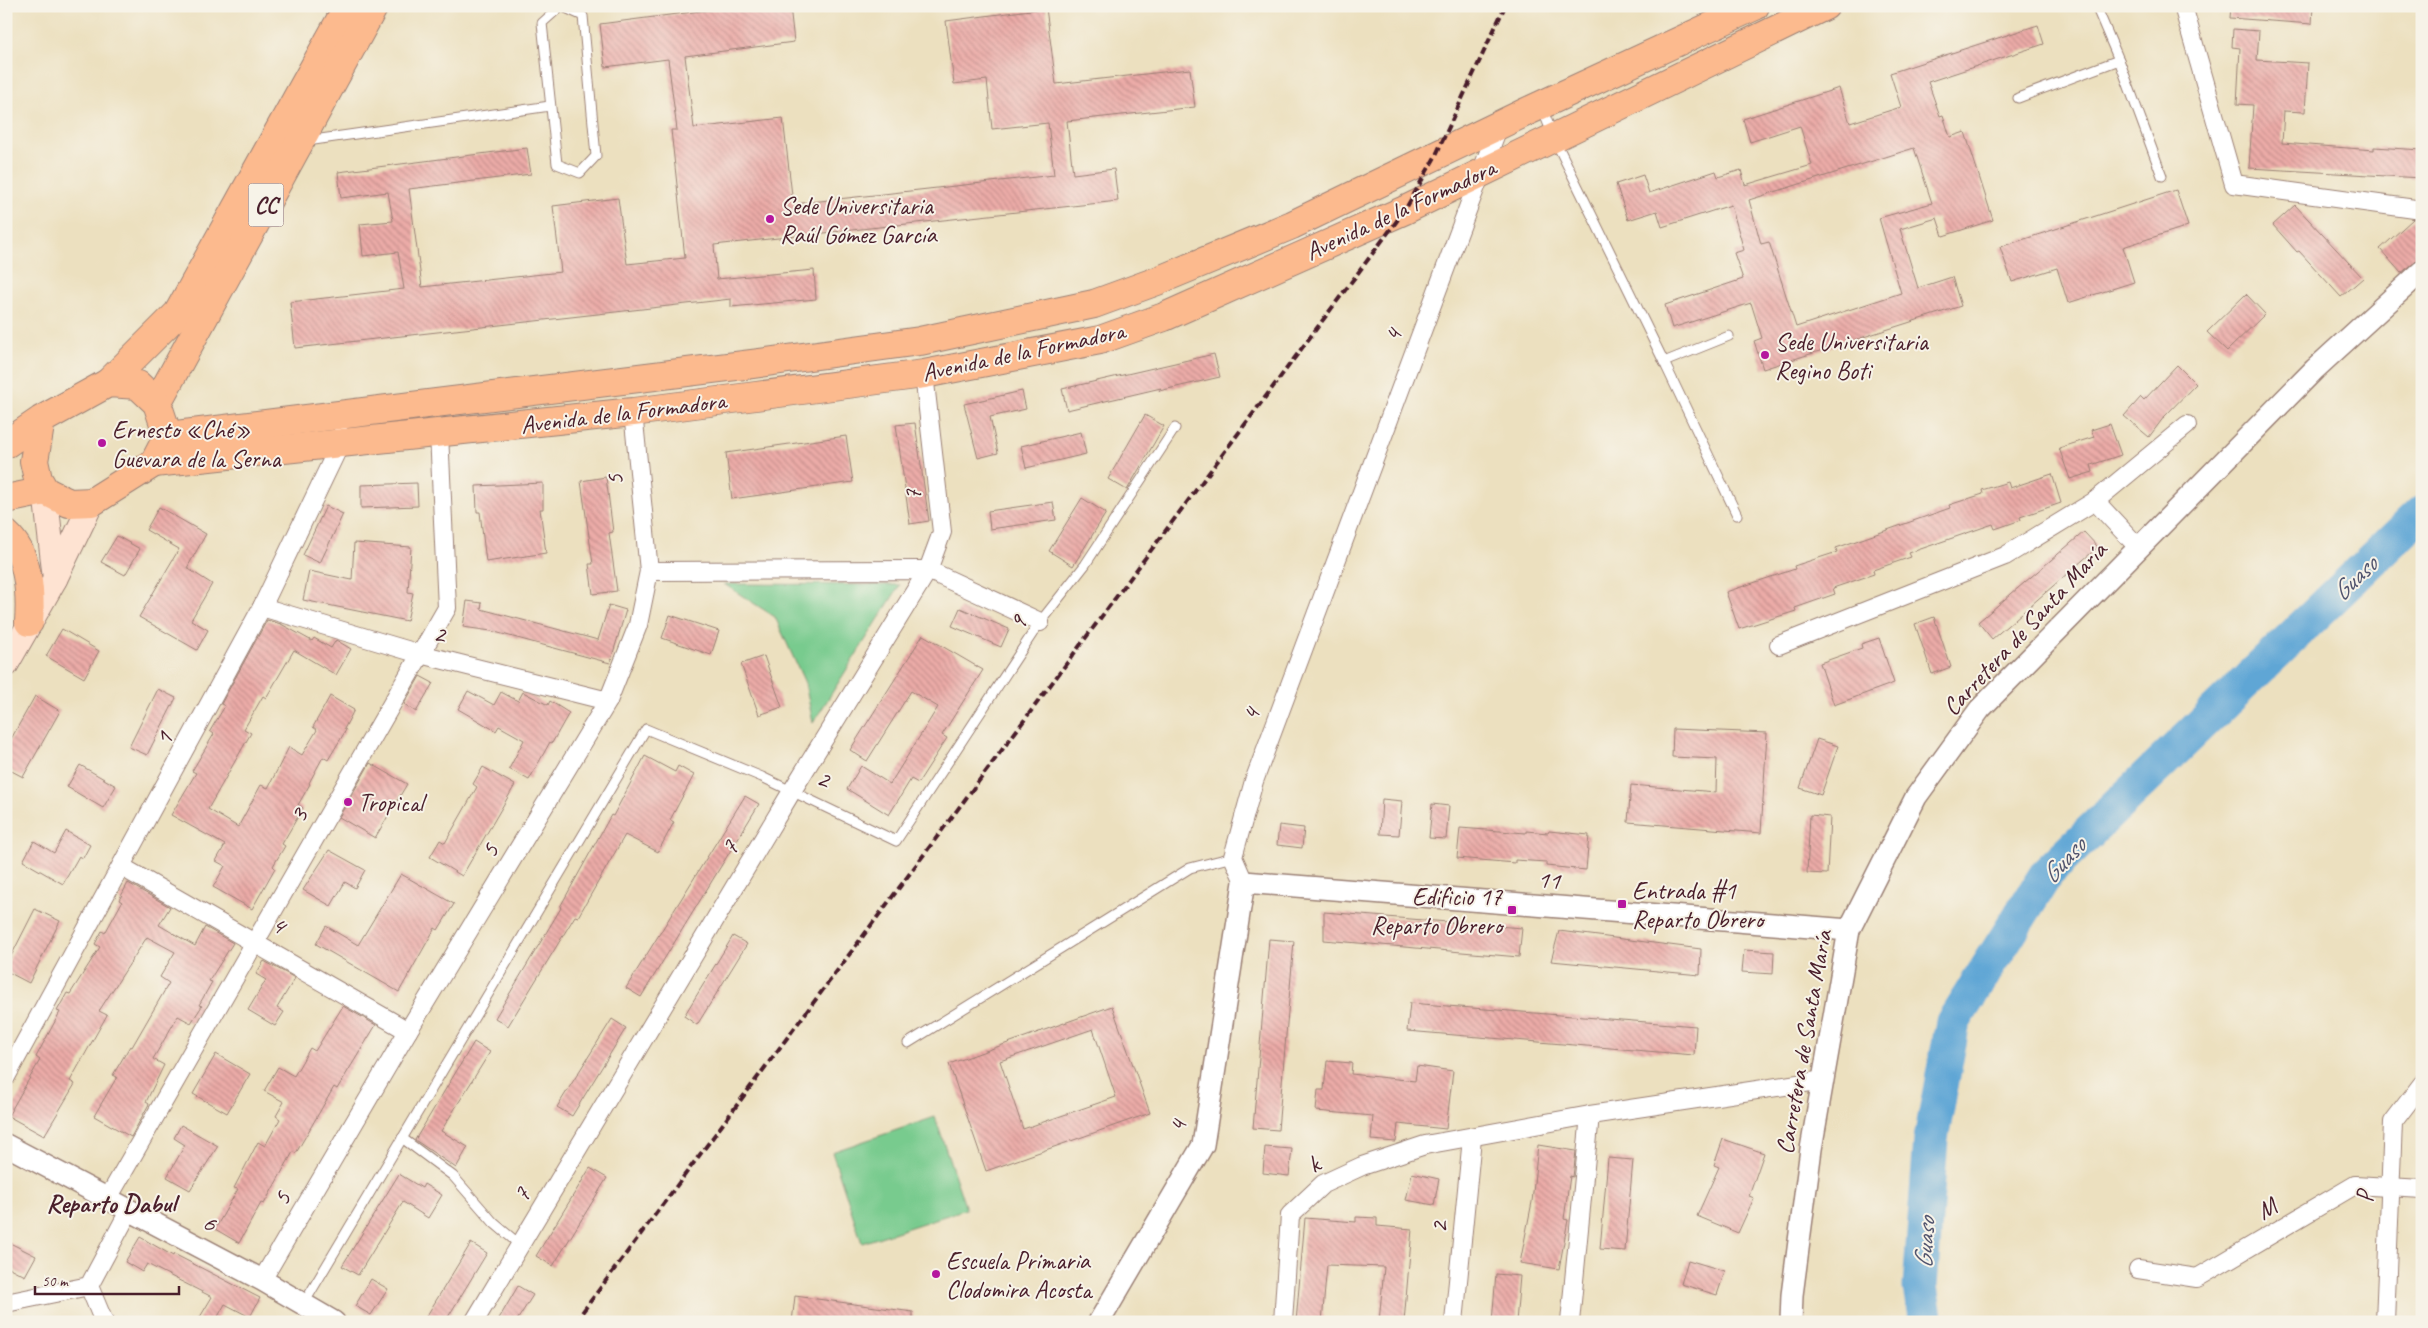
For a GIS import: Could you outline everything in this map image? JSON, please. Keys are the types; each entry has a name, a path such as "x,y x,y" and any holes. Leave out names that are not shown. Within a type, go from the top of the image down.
{"main road":[{"name":"CC","path":"157,403 290,137 348,6"},
{"name":"CC","path":"6,444 40,420 108,383 178,313 374,6"},
{"name":"Avenida de la Formadora","path":"168,436 752,364 920,341 1094,304 1157,281 1292,225 1541,105 1755,6"},
{"name":"Avenida de la Formadora","path":"154,463 633,412 924,374 1100,340 1155,320 1404,210 1553,136 1825,6"},
{"path":"6,499 45,491 69,504 92,502 154,463 168,436 157,403 138,385 108,383"},
{"path":"40,420 34,461 38,479 45,491 55,579"},
{"path":"6,665 55,579 92,502"},
{"path":"6,534 14,541 31,592 30,622"}],"street":[{"path":"2183,6 2234,184 2422,210"},
{"name":"4","path":"1233,857 1254,781 1499,125"},
{"name":"Carretera de Santa María","path":"1792,1322 1792,1295 1811,1149 1849,930 1916,797 1980,709 2315,369 2422,271"},
{"name":"7","path":"474,1322 792,791 928,570 942,532 924,374"},
{"name":"5","path":"262,1280 408,1031 608,701 638,626 648,572 633,412"},
{"name":"1","path":"6,1077 262,607 341,442 340,414"},
{"path":"1779,645 2005,556 2095,502 2187,425"},
{"name":"3","path":"107,1200 254,941 447,608 439,433"},
{"path":"2095,502 2138,547"},
{"path":"648,572 928,570 1040,622"},
{"name":"2","path":"262,607 420,654 608,701"},
{"path":"1233,857 1244,882"},
{"name":"4","path":"122,867 408,1031"},
{"name":"4","path":"1099,1322 1202,1145 1244,882"},
{"name":"11","path":"1244,882 1849,930"},
{"name":"k","path":"1283,1322 1290,1215 1323,1184 1362,1166 1425,1145 1472,1138 1590,1115 1824,1080"},
{"name":"P","path":"2385,1322 2393,1122 2422,1084"},
{"path":"1570,1322 1590,1115"},
{"name":"2","path":"1454,1322 1472,1138"},
{"name":"6","path":"6,1145 107,1200 262,1280 334,1322"},
{"name":"M","path":"2138,1268 2197,1278 2355,1185 2422,1189"},
{"path":"89,1286 129,1211"},
{"path":"6,1303 89,1286"},
{"path":"89,1286 104,1322"}],"lane":[{"path":"561,6 583,16 596,156 580,172 557,164 550,106 542,22 561,6"},
{"path":"2096,6 2119,60 2162,176"},
{"path":"2018,98 2119,60"},
{"path":"1541,105 1553,136 1737,515"},
{"path":"290,137 550,106"},
{"path":"1664,362 1729,336"},
{"name":"9","path":"896,841 1040,622 1085,565 1175,428"},
{"name":"2","path":"402,1138 646,729 792,791 896,841"},
{"path":"908,1043 1190,868 1233,857"},
{"path":"303,1305 402,1138 453,1176 494,1223 520,1244"}],"green space":[{"path":"724,584 900,585 813,723 805,683 775,617"},
{"path":"935,1117 966,1209 862,1243 832,1152"}],"building":[{"path":"739,6 790,6 794,42 685,56 694,128 783,118 793,204 1054,175 1048,123 992,129 987,80 954,84 946,21 1046,8 1056,84 1190,69 1195,107 1067,121 1073,174 1114,169 1118,201 714,245 717,279 814,270 816,299 731,307 731,299 295,348 290,302 404,289 398,252 363,256 360,224 393,221 388,192 341,198 338,172 527,148 531,174 409,189 422,287 561,272 553,206 618,198 627,264 685,258 671,130 677,130 668,59 605,67 600,24"},
{"path":"2231,6 2313,6 2312,24 2230,18"},
{"path":"2038,25 2044,44 1928,82 1940,116 1943,115 1950,137 1965,132 1993,220 1943,236 1937,218 1900,229 1918,288 1952,277 1961,306 1763,369 1754,341 1762,338 1751,303 1672,328 1665,305 1743,279 1734,253 1744,250 1731,205 1662,227 1657,211 1628,220 1616,184 1643,175 1649,193 1716,171 1718,177 1741,170 1745,185 1812,165 1800,126 1750,142 1743,119 1839,88 1850,123 1901,107 1890,73","holes":["1914,148 1932,203 1879,218 1901,293 1796,327 1769,242 1761,244 1749,200"]},
{"path":"2233,29 2259,31 2257,60 2308,63 2305,112 2284,111 2282,143 2374,150 2374,147 2422,150 2421,178 2249,168 2253,105 2237,104 2240,48 2232,47"},
{"path":"2176,190 2188,226 2123,247 2134,282 2068,303 2057,268 2012,282 2000,247"},
{"path":"2295,205 2363,278 2341,297 2273,225"},
{"path":"2413,219 2422,227 2422,257 2401,273 2380,249"},
{"path":"2246,294 2265,314 2227,351 2207,332"},
{"path":"1214,354 1220,377 1159,391 1161,388 1067,410 1062,389"},
{"path":"2177,365 2196,384 2164,417 2149,437 2124,416 2141,397 2144,400"},
{"path":"1022,391 1026,409 990,417 998,453 978,458 964,404"},
{"path":"1145,415 1164,426 1127,490 1108,479"},
{"path":"915,423 929,521 910,524 896,425"},
{"path":"2110,424 2121,455 2091,465 2093,472 2070,479 2059,448 2094,437 2091,430"},
{"path":"1081,432 1086,454 1026,468 1021,446"},
{"path":"846,436 853,482 732,499 726,453"},
{"path":"2052,474 2061,503 2020,517 2021,520 1995,529 1993,524 1909,553 1911,557 1873,570 1874,574 1833,588 1835,594 1795,608 1796,611 1739,629 1726,592 1795,569 1794,566 1837,552 1836,548 1950,508 1949,505 1983,494 1982,490 2008,482 2010,488"},
{"path":"606,477 613,532 609,533 617,591 593,594 589,564 593,564 581,481"},
{"path":"417,483 418,506 361,508 361,485"},
{"path":"543,483 543,509 540,509 546,553 486,562 480,512 477,512 476,486"},
{"path":"1082,498 1106,513 1073,566 1049,551"},
{"path":"1053,502 1056,520 990,529 988,511"},
{"path":"326,506 343,514 320,563 303,555"},
{"path":"159,507 206,534 187,568 212,584 191,620 208,630 197,650 139,617 179,549 146,530"},
{"path":"2084,532 2098,547 1992,639 1978,622"},
{"path":"117,536 140,549 125,575 101,562"},
{"path":"354,543 411,547 408,592 413,593 407,621 303,600 309,571 352,580"},
{"path":"467,601 482,603 481,609 598,640 609,605 626,610 610,663 491,631 463,627"},
{"path":"960,608 1009,629 1001,647 952,626"},
{"path":"670,615 719,631 711,655 662,638"},
{"path":"1934,617 1951,667 1932,674 1915,624"},
{"path":"267,620 281,624 312,641 314,638 331,648 336,640 351,649 336,675 294,650 266,698 263,696 244,729 251,733 208,809 238,827 261,785 268,788 289,747 302,755 317,730 313,727 330,696 354,710 344,729 346,730 328,760 323,757 309,783 298,805 303,808 282,844 285,846 273,866 275,868 252,909 213,887 225,866 216,861 225,845 171,815 196,773 192,771 214,734 210,731 225,706 221,704"},
{"path":"62,629 99,651 84,678 46,656"},
{"path":"923,635 983,670 942,735 947,738 918,783 911,779 889,815 847,789 861,766 890,784 938,707 911,691 867,761 850,750"},
{"path":"1879,638 1894,683 1834,705 1820,663 1862,648 1861,644"},
{"path":"764,656 782,707 759,715 741,664"},
{"path":"420,676 433,683 416,712 404,704"},
{"path":"158,689 176,698 147,755 129,747"},
{"path":"468,691 494,705 501,692 518,701 523,692 548,705 550,701 569,713 529,780 509,769 524,740 499,726 496,731 458,709"},
{"path":"35,696 60,711 23,777 6,768 6,748"},
{"path":"1673,729 1767,733 1761,833 1628,822 1631,785 1716,792 1717,759 1672,757"},
{"path":"1817,739 1838,746 1821,795 1800,788"},
{"path":"645,756 675,772 678,766 694,775 670,820 674,822 658,852 625,835 578,917 575,916 508,1026 495,1018 561,908"},
{"path":"370,763 407,784 375,838 339,817"},
{"path":"80,765 116,786 103,808 67,787"},
{"path":"483,767 515,785 462,876 430,857 440,840 445,843 477,787 473,784"},
{"path":"745,796 759,804 641,997 626,988"},
{"path":"1382,799 1402,801 1399,835 1380,834"},
{"path":"1432,804 1449,806 1446,839 1429,838"},
{"path":"1810,815 1830,817 1827,874 1807,873"},
{"path":"1279,825 1304,828 1302,848 1277,845"},
{"path":"1460,828 1526,833 1526,831 1548,833 1549,831 1589,835 1586,870 1546,866 1546,862 1515,860 1515,863 1457,858"},
{"path":"66,831 90,845 83,858 79,856 63,884 23,861 34,841 54,853"},
{"path":"329,850 365,870 355,888 345,882 331,906 303,890"},
{"path":"401,874 454,904 438,930 435,928 399,992 316,944 326,926 358,945"},
{"path":"128,883 170,907 159,925 195,946 205,927 233,943 209,981 212,982 199,1005 202,1006 191,1023 178,1016 153,1059 164,1065 146,1102 149,1104 131,1137 94,1116 117,1077 113,1075 130,1046 132,1047 169,983 160,977 175,952 147,937 99,1011 107,1015 70,1081 75,1084 44,1136 8,1116 40,1060 36,1057 60,1012 57,1011 67,993 70,994 100,947 95,944 102,931 105,933 122,902 119,900"},
{"path":"35,909 60,921 29,983 6,971 6,966"},
{"path":"1324,912 1522,928 1519,957 1324,940"},
{"path":"1559,931 1701,949 1700,975 1551,961"},
{"path":"733,936 747,944 697,1025 684,1016"},
{"path":"1269,939 1294,941 1278,1130 1253,1128"},
{"path":"1744,950 1774,952 1773,974 1742,972"},
{"path":"264,961 295,978 277,1008 284,1012 275,1026 248,1010 266,980 256,974"},
{"path":"1410,1003 1696,1026 1694,1055 1407,1031"},
{"path":"343,1006 376,1025 337,1089 334,1087 296,1153 293,1152 264,1204 261,1203 239,1243 215,1229 238,1189 234,1188 258,1142 265,1146 280,1119 276,1116 284,1102 264,1091 278,1067 294,1076 310,1048 315,1051"},
{"path":"1112,1006 1150,1113 986,1171 949,1064","holes":["1093,1029 1116,1097 1023,1129 1000,1061"]},
{"path":"612,1019 626,1028 572,1116 557,1107"},
{"path":"474,1042 490,1052 441,1131 468,1147 456,1168 415,1140"},
{"path":"216,1054 250,1074 227,1113 193,1094"},
{"path":"1327,1061 1352,1063 1351,1074 1415,1081 1417,1066 1453,1071 1446,1129 1398,1124 1396,1142 1371,1140 1373,1116 1316,1111 1318,1090 1324,1090"},
{"path":"181,1125 218,1146 190,1190 167,1177 185,1145 174,1138"},
{"path":"1723,1139 1764,1153 1749,1196 1754,1198 1738,1233 1697,1216 1719,1167 1714,1165"},
{"path":"1538,1145 1576,1151 1573,1177 1570,1176 1564,1219 1568,1220 1559,1269 1520,1263 1532,1202"},
{"path":"1265,1147 1292,1149 1289,1176 1263,1173"},
{"path":"1608,1158 1633,1160 1625,1251 1600,1249"},
{"path":"590,1168 607,1178 553,1266 536,1256"},
{"path":"1412,1173 1439,1179 1434,1205 1406,1200"},
{"path":"399,1174 422,1188 424,1184 442,1195 428,1218 403,1202 358,1275 342,1266"},
{"path":"1356,1217 1377,1218 1377,1226 1412,1229 1404,1322 1379,1322 1384,1267 1327,1265 1322,1322 1296,1322 1305,1218 1356,1222"},
{"path":"140,1237 173,1256 174,1254 260,1298 250,1317 225,1304 215,1322 197,1322 212,1297 147,1264 142,1272 125,1262"},
{"path":"6,1241 36,1256 25,1276 6,1266"},
{"path":"471,1243 487,1253 445,1322 423,1322"},
{"path":"1688,1260 1725,1271 1717,1295 1681,1284"},
{"path":"1496,1274 1520,1276 1516,1322 1492,1322"},
{"path":"371,1279 388,1289 371,1315 355,1306"},
{"path":"518,1286 533,1295 516,1322 497,1322"},
{"path":"795,1296 913,1312 913,1322 792,1322"}],"waterway":[{"name":"Guaso","path":"1926,1322 1920,1287 1931,1139 1953,1022 2047,873 2422,512"}],"railway":[{"path":"575,1322 1405,210 1435,157 1505,6"}],"place":[{"name":"Sede Universitaria Raúl Gómez García","path":"770,219"},
{"name":"Sede Universitaria Regino Boti","path":"1765,355"},
{"name":"Ernesto «Ché» Guevara de la Serna","path":"102,443"},
{"name":"Tropical","path":"348,802"},
{"name":"Entrada #1 Reparto Obrero","path":"1622,904"},
{"name":"Edificio 17 Reparto Obrero","path":"1512,910"},
{"name":"Escuela Primaria Clodomira Acosta","path":"936,1274"}],"district":[{"name":"Reparto Dabul","path":"111,1203"}]}
